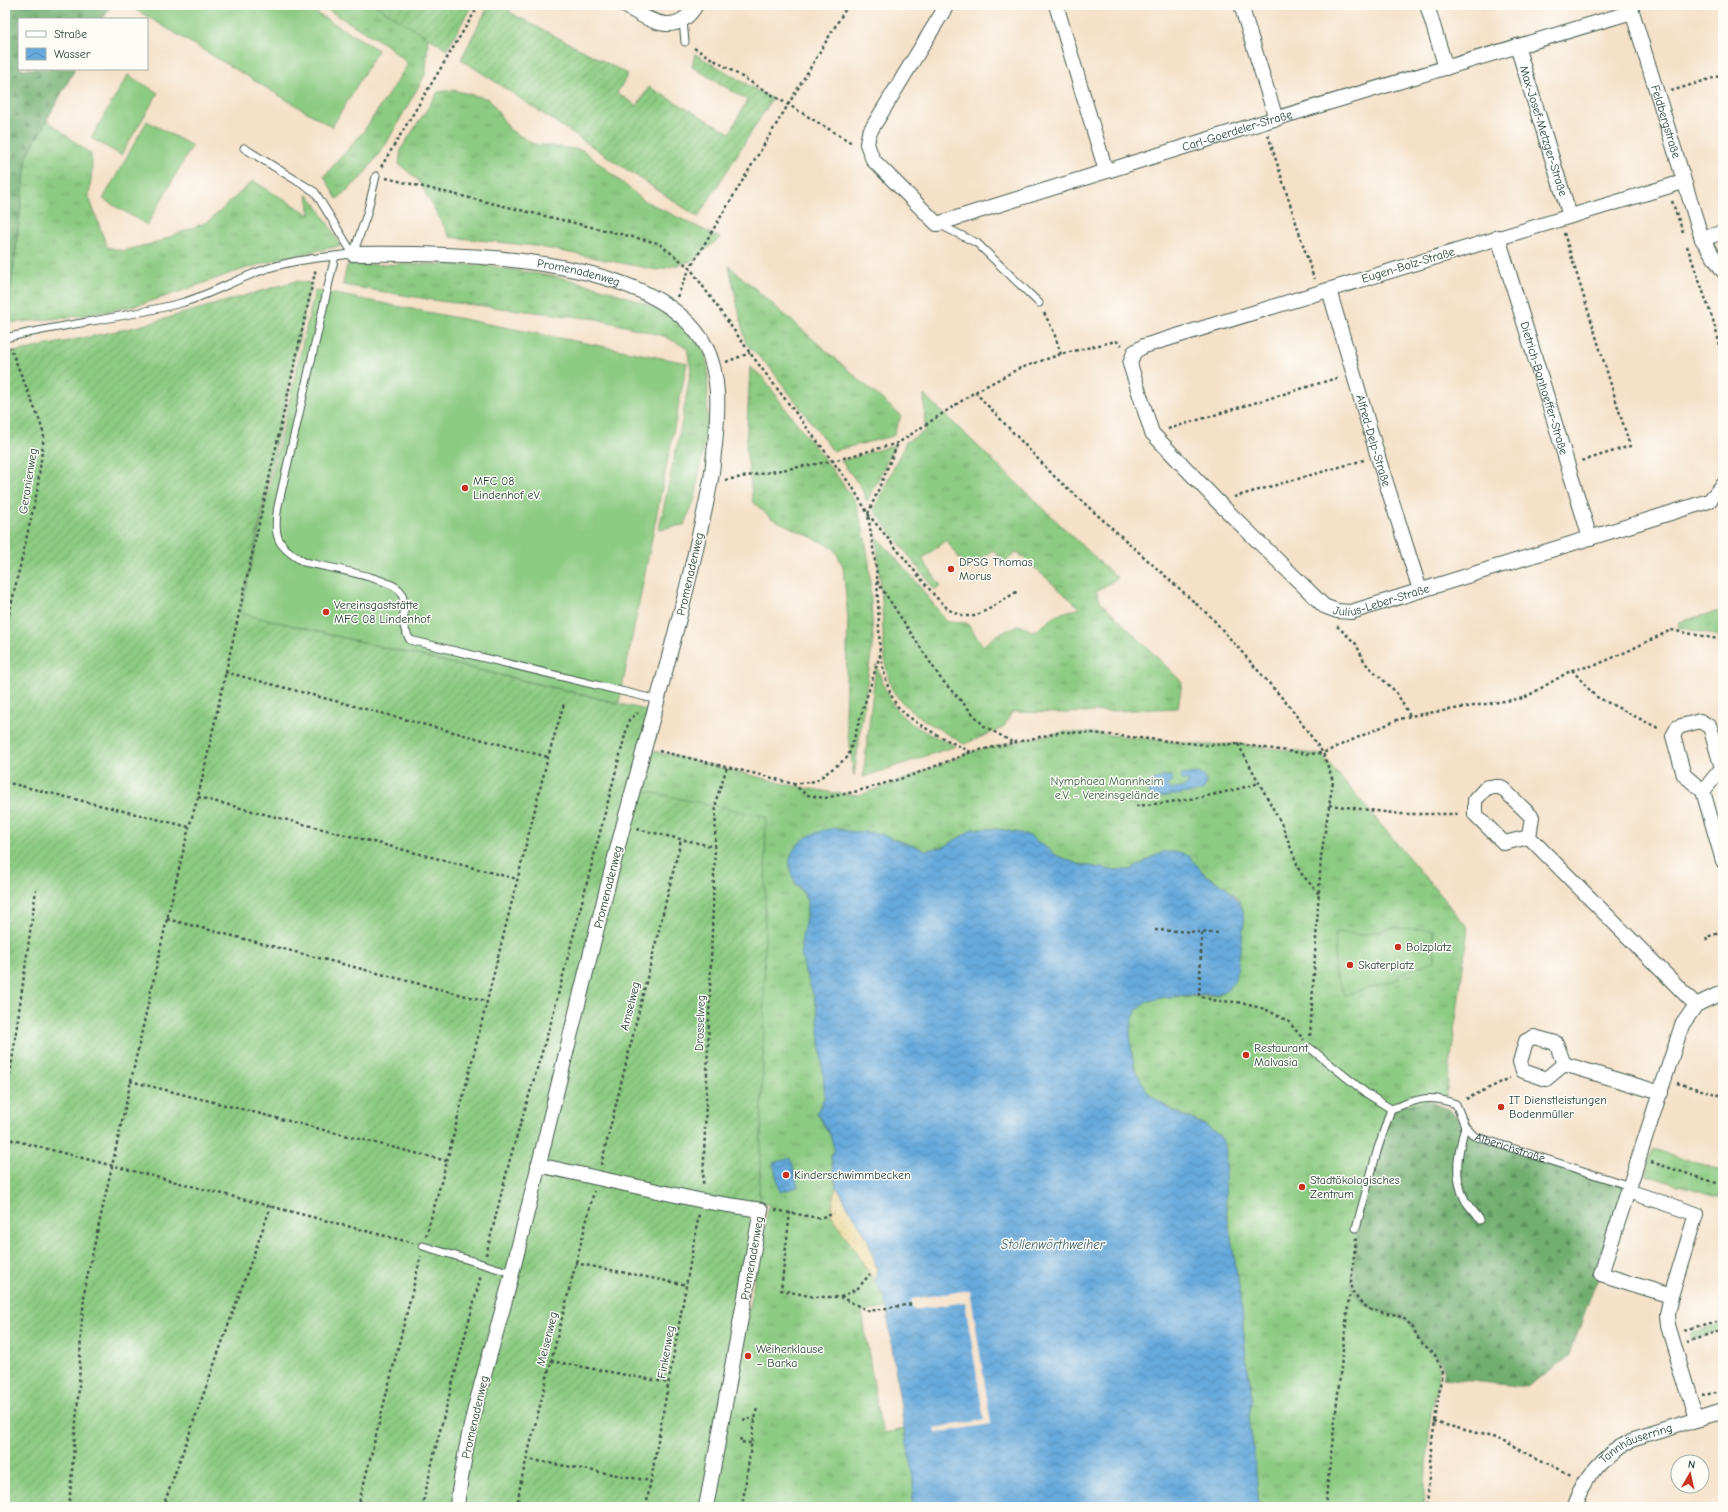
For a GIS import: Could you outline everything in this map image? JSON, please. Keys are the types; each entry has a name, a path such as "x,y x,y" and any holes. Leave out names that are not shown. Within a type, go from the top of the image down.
{"street":[{"path":"624,5 652,22 668,24 683,21 696,5"},
{"path":"937,224 873,160 869,154 866,144 869,133 947,5"},
{"path":"1056,5 1106,171"},
{"path":"1241,5 1270,120"},
{"path":"1427,5 1446,68"},
{"name":"Carl-Goerdeler-Straße","path":"937,224 1270,120 1517,46 1631,8"},
{"name":"Feldbergstraße","path":"1631,8 1683,182 1702,239 1723,271"},
{"name":"Max-Josef-Metzger-Straße","path":"1517,46 1565,218"},
{"name":"Eugen-Bolz-Straße","path":"1134,352 1144,346 1498,237 1683,182"},
{"path":"1702,239 1723,232"},
{"name":"Dietrich-Bonhoeffer-Straße","path":"1498,237 1590,538"},
{"name":"Promenadenweg","path":"353,254 440,254 491,257 542,264 598,276 639,291 673,308 692,326 705,346 713,368 718,394 711,482 678,629 623,827 512,1273 471,1423 457,1507"},
{"name":"Alfred-Delp-Straße","path":"1324,291 1354,373 1420,590"},
{"name":"Julius-Leber-Straße","path":"1134,352 1130,364 1152,433 1218,502 1324,606 1338,611 1351,612 1709,501 1723,485"},
{"path":"1702,791 1722,768 1710,727 1700,721 1678,728 1673,736 1684,775 1702,791 1723,861"},
{"path":"1488,787 1501,787 1532,817 1529,837 1504,843 1475,814 1475,800 1488,787"},
{"path":"1529,837 1696,1005"},
{"path":"1671,1296 1601,1274 1640,1158 1682,1025 1696,1005 1723,992"},
{"path":"1534,1037 1556,1043 1564,1064 1546,1079 1523,1071 1520,1062 1526,1041 1534,1037"},
{"path":"1564,1064 1661,1093"},
{"name":"Promenadenweg","path":"538,1165 702,1201 761,1210 706,1507"},
{"name":"Alberichstraße","path":"1629,1188 1696,1214 1667,1314 1673,1341 1696,1418"},
{"name":"Tannhäuserring","path":"1576,1507 1579,1495 1596,1466 1618,1447 1631,1440 1696,1418 1723,1411"}],"lane":[{"path":"683,21 685,42"},
{"path":"244,148 314,192 353,254"},
{"path":"353,254 367,214 376,176"},
{"path":"937,224 977,243 1039,303"},
{"path":"6,337 44,328 149,311 176,304 271,267 296,261 353,254"},
{"path":"335,256 278,506 275,526 277,536 281,544 295,557 304,562 385,581 396,587 402,596 404,625 410,640 658,700"},
{"path":"1310,1048 1366,1093 1391,1109"},
{"path":"1391,1109 1417,1100 1431,1098 1456,1104"},
{"name":"Alberichstraße","path":"1456,1104 1465,1126 1474,1136 1629,1188"},
{"path":"1356,1228 1378,1148 1391,1109"},
{"path":"1465,1126 1457,1156 1458,1179 1465,1199 1480,1220"},
{"path":"423,1246 512,1273"}],"path":[{"path":"376,176 479,5"},
{"path":"673,308 690,268 848,5"},
{"path":"685,42 869,154"},
{"path":"1657,95 1723,75"},
{"path":"1270,120 1324,291"},
{"path":"1667,187 1713,320 1723,356"},
{"path":"1565,218 1630,446 1568,465"},
{"path":"69,1507 85,1287 167,919 189,826 198,797 318,258"},
{"path":"1039,303 1053,330 1061,354"},
{"name":"Geranienweg","path":"5,632 37,492 44,435 6,337"},
{"path":"711,482 833,461 898,443 975,392 1018,369 1061,354 1116,341 1134,352"},
{"path":"713,368 750,353"},
{"path":"1152,433 1354,373"},
{"path":"975,392 1054,476 1212,618 1290,707 1323,753 1333,780 1321,856 1310,1048"},
{"path":"898,443 868,514 877,580 880,655 886,680 896,705 914,720 971,752"},
{"path":"1218,502 1378,456"},
{"path":"833,461 853,488 868,514 935,596 950,610 964,616 975,616 1018,591"},
{"path":"877,580 941,678 984,726 1014,743"},
{"path":"1338,611 1336,626 1356,644 1365,663 1396,692 1410,716"},
{"path":"793,784 807,795 825,798 858,791 910,776 971,752 1062,732 1099,734 1206,745 1238,744 1308,754 1323,753 1397,720 1410,716 1524,698 1572,670 1596,665 1628,652 1671,630 1723,640"},
{"path":"645,748 727,766 793,784 816,781 848,757 880,655"},
{"path":"1572,670 1594,696 1673,736"},
{"path":"225,672 548,757"},
{"path":"422,1507 437,1442 484,1265 510,1159 557,999 629,720 658,700"},
{"path":"358,1507 548,757 564,704"},
{"path":"1238,744 1282,825 1300,872 1320,894"},
{"name":"Drosselweg","path":"702,1201 716,800 727,766"},
{"path":"5,782 189,826"},
{"path":"1136,806 1178,802 1239,789 1259,783"},
{"path":"198,797 517,879"},
{"path":"1329,805 1401,814 1475,814"},
{"path":"623,827 715,847"},
{"name":"Amselweg","path":"598,1177 681,840"},
{"path":"5,1111 36,890"},
{"path":"167,919 486,1001"},
{"path":"1155,930 1218,933"},
{"path":"1707,940 1706,937 1723,932"},
{"path":"1202,933 1199,996 1217,1001 1251,1005 1278,1015 1292,1026 1310,1048"},
{"path":"1456,1104 1523,1071"},
{"path":"1665,1079 1723,1096"},
{"path":"130,1081 446,1161"},
{"path":"5,1138 423,1246"},
{"path":"1640,1158 1723,1185"},
{"name":"Meisenweg","path":"517,1507 526,1458 598,1177"},
{"name":"Finkenweg","path":"646,1507 702,1201"},
{"path":"163,1507 271,1206"},
{"path":"834,1214 818,1218 790,1212 781,1290 814,1297 840,1297 869,1310 912,1304"},
{"path":"1356,1228 1356,1246 1351,1282 1353,1292 1360,1302 1371,1310 1397,1315 1406,1320 1423,1344 1435,1355 1442,1372 1434,1422 1427,1507"},
{"path":"575,1263 687,1285"},
{"path":"840,1297 858,1288 870,1274"},
{"path":"1325,1507 1349,1296 1353,1292"},
{"path":"1673,1341 1723,1320"},
{"path":"1673,1341 1723,1331"},
{"path":"551,1361 669,1383"},
{"path":"1690,1399 1723,1389"},
{"path":"742,1507 757,1407"},
{"path":"744,1421 745,1418 755,1420"},
{"path":"1434,1422 1496,1438 1585,1483"},
{"path":"741,1438 740,1442 751,1444"},
{"path":"526,1458 651,1481"}],"green space":[{"path":"5,5 111,5 104,18 18,18 18,70 74,70 27,156 7,323 5,324"},
{"path":"128,5 303,5 378,50 332,127"},
{"path":"320,5 375,5 428,37 426,73 386,144 362,177 337,199 324,176 364,131 408,64 388,46"},
{"path":"375,5 472,5 447,49"},
{"path":"489,5 512,5 509,12 628,74 617,93 637,106 649,87 730,133 747,100 692,67 695,54 772,99 698,217 461,59"},
{"path":"128,75 158,93 121,155 91,138"},
{"path":"453,90 489,99 510,130 534,144 583,150 643,200 720,238 692,261 657,270 535,246 450,237 418,180 399,164 401,149 438,92"},
{"path":"47,120 91,154 92,170 89,197 107,247 123,251 155,243 209,221 253,181 310,215 307,194 316,204 341,246 297,255 255,266 133,306 77,316 7,323 27,156"},
{"path":"147,121 192,146 147,225 103,199"},
{"path":"347,265 484,265 563,278 608,290 657,308 686,326 704,351 708,369 707,427 695,498 684,525 659,529 682,422 691,369 687,348 664,336 597,319 439,301 343,285"},
{"path":"729,266 901,416 893,436 833,451 771,369 746,344"},
{"path":"296,281 311,283 240,613 650,711 631,788 766,817 764,1017 759,1202 701,1507 5,1507 5,354 136,327"},
{"name":"MFC 08 Lindenhof eV.","path":"315,290 687,363 619,703 240,613"},
{"path":"750,367 763,377 838,477 856,503 863,529 869,562 873,639 854,776 845,715 848,619 843,566 834,548 771,518 753,502 746,448"},
{"path":"924,395 1118,578 1096,591 1101,602 1182,682 1178,708 1067,713 1012,712 1003,728 964,744 918,716 895,694 891,686 885,662 877,537 913,578 947,622 967,623 983,646 995,636 1019,625 1035,632 1058,614 1080,608 1017,552 1005,562 992,550 968,570 946,540 922,559 941,586 935,590 874,510 906,442 925,431"},
{"path":"895,445 867,501 861,487 841,461"},
{"path":"1723,610 1723,637 1678,627 1679,622"},
{"path":"876,665 885,689 897,711 920,729 956,746 863,777"},
{"name":"Nymphaea Mannheim e.V. - Vereinsgelände","path":"1062,732 1092,733 1206,745 1238,744 1322,755 1468,928 1446,1097 1428,1095 1386,1312 1404,1319 1414,1330 1423,1344 1435,1354 1438,1360 1439,1375 1431,1414 1424,1507 1259,1507 1249,1418 1252,1396 1245,1350 1241,1298 1226,1208 1223,1141 1204,1125 1159,1102 1149,1093 1141,1082 1134,1065 1130,1035 1132,1017 1140,1006 1153,1000 1168,997 1215,995 1227,990 1230,987 1234,980 1237,967 1243,916 1240,903 1235,896 1207,875 1195,863 1154,856 1131,870 1111,870 1078,864 1057,856 1021,833 997,829 973,829 944,847 925,850 877,833 847,831 837,828 793,878 807,900 801,949 805,971 814,995 817,1009 825,1096 817,1113 830,1135 835,1148 831,1157 836,1187 831,1214 885,1298 887,1308 862,1312 879,1417 884,1433 905,1429 914,1468 912,1507 710,1507 769,1204 759,1202 764,1017 631,788 642,748 794,786 835,793 860,795 910,777 971,752"},
{"path":"1394,928 1433,930 1435,960 1398,975 1399,979 1345,995 1334,971 1336,932 1361,935"},
{"path":"1429,1101 1450,1110 1474,1136 1630,1186 1601,1274 1593,1289 1569,1356 1527,1387 1443,1378 1444,1369 1441,1362 1423,1344 1408,1323 1395,1315 1366,1306 1360,1302 1355,1294 1351,1282 1362,1206 1391,1118 1396,1109 1400,1106"},
{"path":"1653,1149 1723,1171 1723,1198 1645,1175"},
{"path":"1723,1323 1723,1329 1691,1339 1690,1333"}],"sand":[{"path":"836,1187 869,1243 876,1262 875,1282 831,1214"}],"water":[{"path":"1197,773 1203,775 1206,780 1202,791 1154,798 1149,793 1148,784 1155,779 1171,776 1173,781 1169,783 1168,786 1170,789 1175,789 1181,788 1188,784 1189,781 1182,780 1181,775"},
{"name":"Stollenwörthweiher","path":"837,828 847,831 877,833 925,850 944,847 973,829 997,829 1030,836 1057,856 1078,864 1111,870 1131,870 1162,852 1179,852 1189,856 1206,876 1225,886 1238,901 1243,911 1244,923 1237,971 1234,982 1228,990 1217,994 1176,996 1160,998 1147,1002 1137,1009 1130,1031 1135,1070 1148,1093 1169,1109 1208,1127 1223,1141 1226,1151 1226,1208 1241,1298 1245,1350 1252,1396 1249,1418 1259,1507 912,1507 912,1467 906,1443 885,1298 875,1282 877,1269 867,1237 836,1187 831,1157 834,1148 830,1135 817,1113 825,1096 817,1009 803,965 801,950 807,913 807,901 793,878 790,867 790,857 800,842 808,837 827,829"},
{"name":"Kinderschwimmbecken","path":"791,1158 798,1187 780,1192 773,1163"}],"pier":[{"path":"970,1290 991,1424 936,1433 935,1428 984,1420 965,1302 913,1310 911,1299"}],"place":[{"name":"MFC 08 Lindenhof eV.","path":"465,488"},
{"name":"DPSG Thomas Morus","path":"951,569"},
{"name":"Vereinsgaststätte MFC 08 Lindenhof","path":"326,612"},
{"name":"Bolzplatz","path":"1398,947"},
{"name":"Skaterplatz","path":"1350,965"},
{"name":"Restaurant Malvasia","path":"1246,1055"},
{"name":"IT Dienstleistungen Bodenmüller","path":"1501,1107"},
{"name":"Kinderschwimmbecken","path":"786,1175"},
{"name":"Stadtökologisches Zentrum","path":"1302,1187"},
{"name":"Weiherklause – Barka","path":"748,1356"}]}
